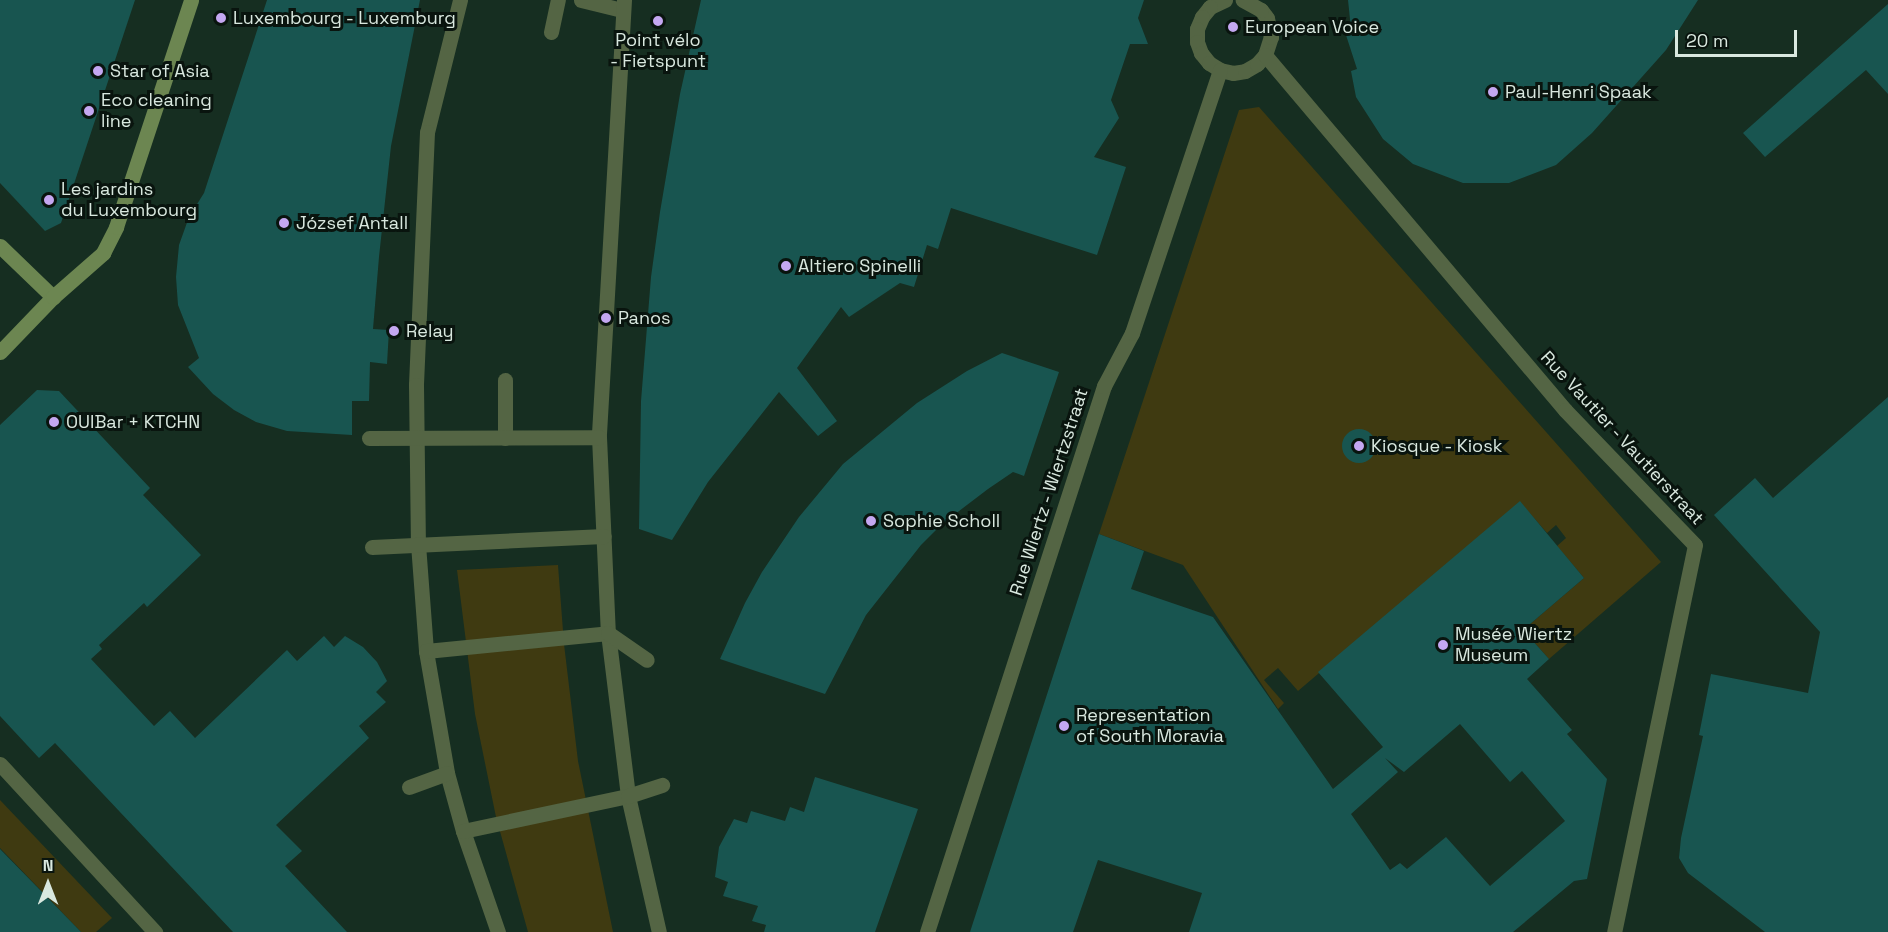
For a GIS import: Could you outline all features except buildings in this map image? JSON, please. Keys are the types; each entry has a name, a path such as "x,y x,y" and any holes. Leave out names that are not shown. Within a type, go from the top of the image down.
{"street":[{"path":"0,352 53,297 103,253 116,227 191,0"},
{"path":"460,0 427,132 416,438 418,544 426,651 447,773 463,831 498,932"},
{"path":"551,32 558,0"},
{"path":"581,0 623,5 599,436 608,633 628,796 659,932"},
{"path":"1225,0 1210,7 1197,29 1201,53 1209,63 1220,70 1233,73 1257,64 1265,55 1271,37 1270,27 1261,10 1245,0"},
{"name":"Rue Vautier - Vautierstraat","path":"1265,55 1565,410 1695,545 1614,932"},
{"name":"Rue Wiertz - Wiertzstraat","path":"927,932 1104,386 1132,333 1220,70"},
{"path":"0,246 53,297"},
{"path":"505,381 505,438"},
{"path":"369,438 599,436"},
{"path":"372,547 604,536"},
{"path":"426,651 608,633 647,660"},
{"path":"0,764 155,932"},
{"path":"410,787 447,773"},
{"path":"463,831 628,796 662,785"}],"shaded area":[{"path":"1259,107 1661,562 1549,659 1523,630 1584,578 1557,546 1566,538 1556,525 1547,533 1520,502 1298,691 1278,668 1264,680 1284,703 1278,709 1183,565 1099,534 1239,110"},
{"path":"558,565 564,644 578,761 613,932 528,932 496,817 475,714 457,570"},
{"path":"0,800 112,918 96,932 81,932 0,848"}],"place":[{"name":"Luxembourg - Luxemburg","path":"221,18"},
{"name":"Point vélo - Fietspunt","path":"658,21"},
{"name":"European Voice","path":"1233,27"},
{"name":"Star of Asia","path":"98,71"},
{"name":"Paul-Henri Spaak","path":"1493,92"},
{"name":"Eco cleaning line","path":"89,111"},
{"name":"Les jardins du Luxembourg","path":"49,200"},
{"name":"József Antall","path":"284,223"},
{"name":"Altiero Spinelli","path":"786,266"},
{"name":"Panos","path":"606,318"},
{"name":"Relay","path":"394,331"},
{"name":"OUIBar + KTCHN","path":"54,422"},
{"name":"Kiosque - Kiosk","path":"1359,446"},
{"name":"Sophie Scholl","path":"871,521"},
{"name":"Musée Wiertz Museum","path":"1443,645"},
{"name":"Representation of South Moravia","path":"1064,726"}]}
